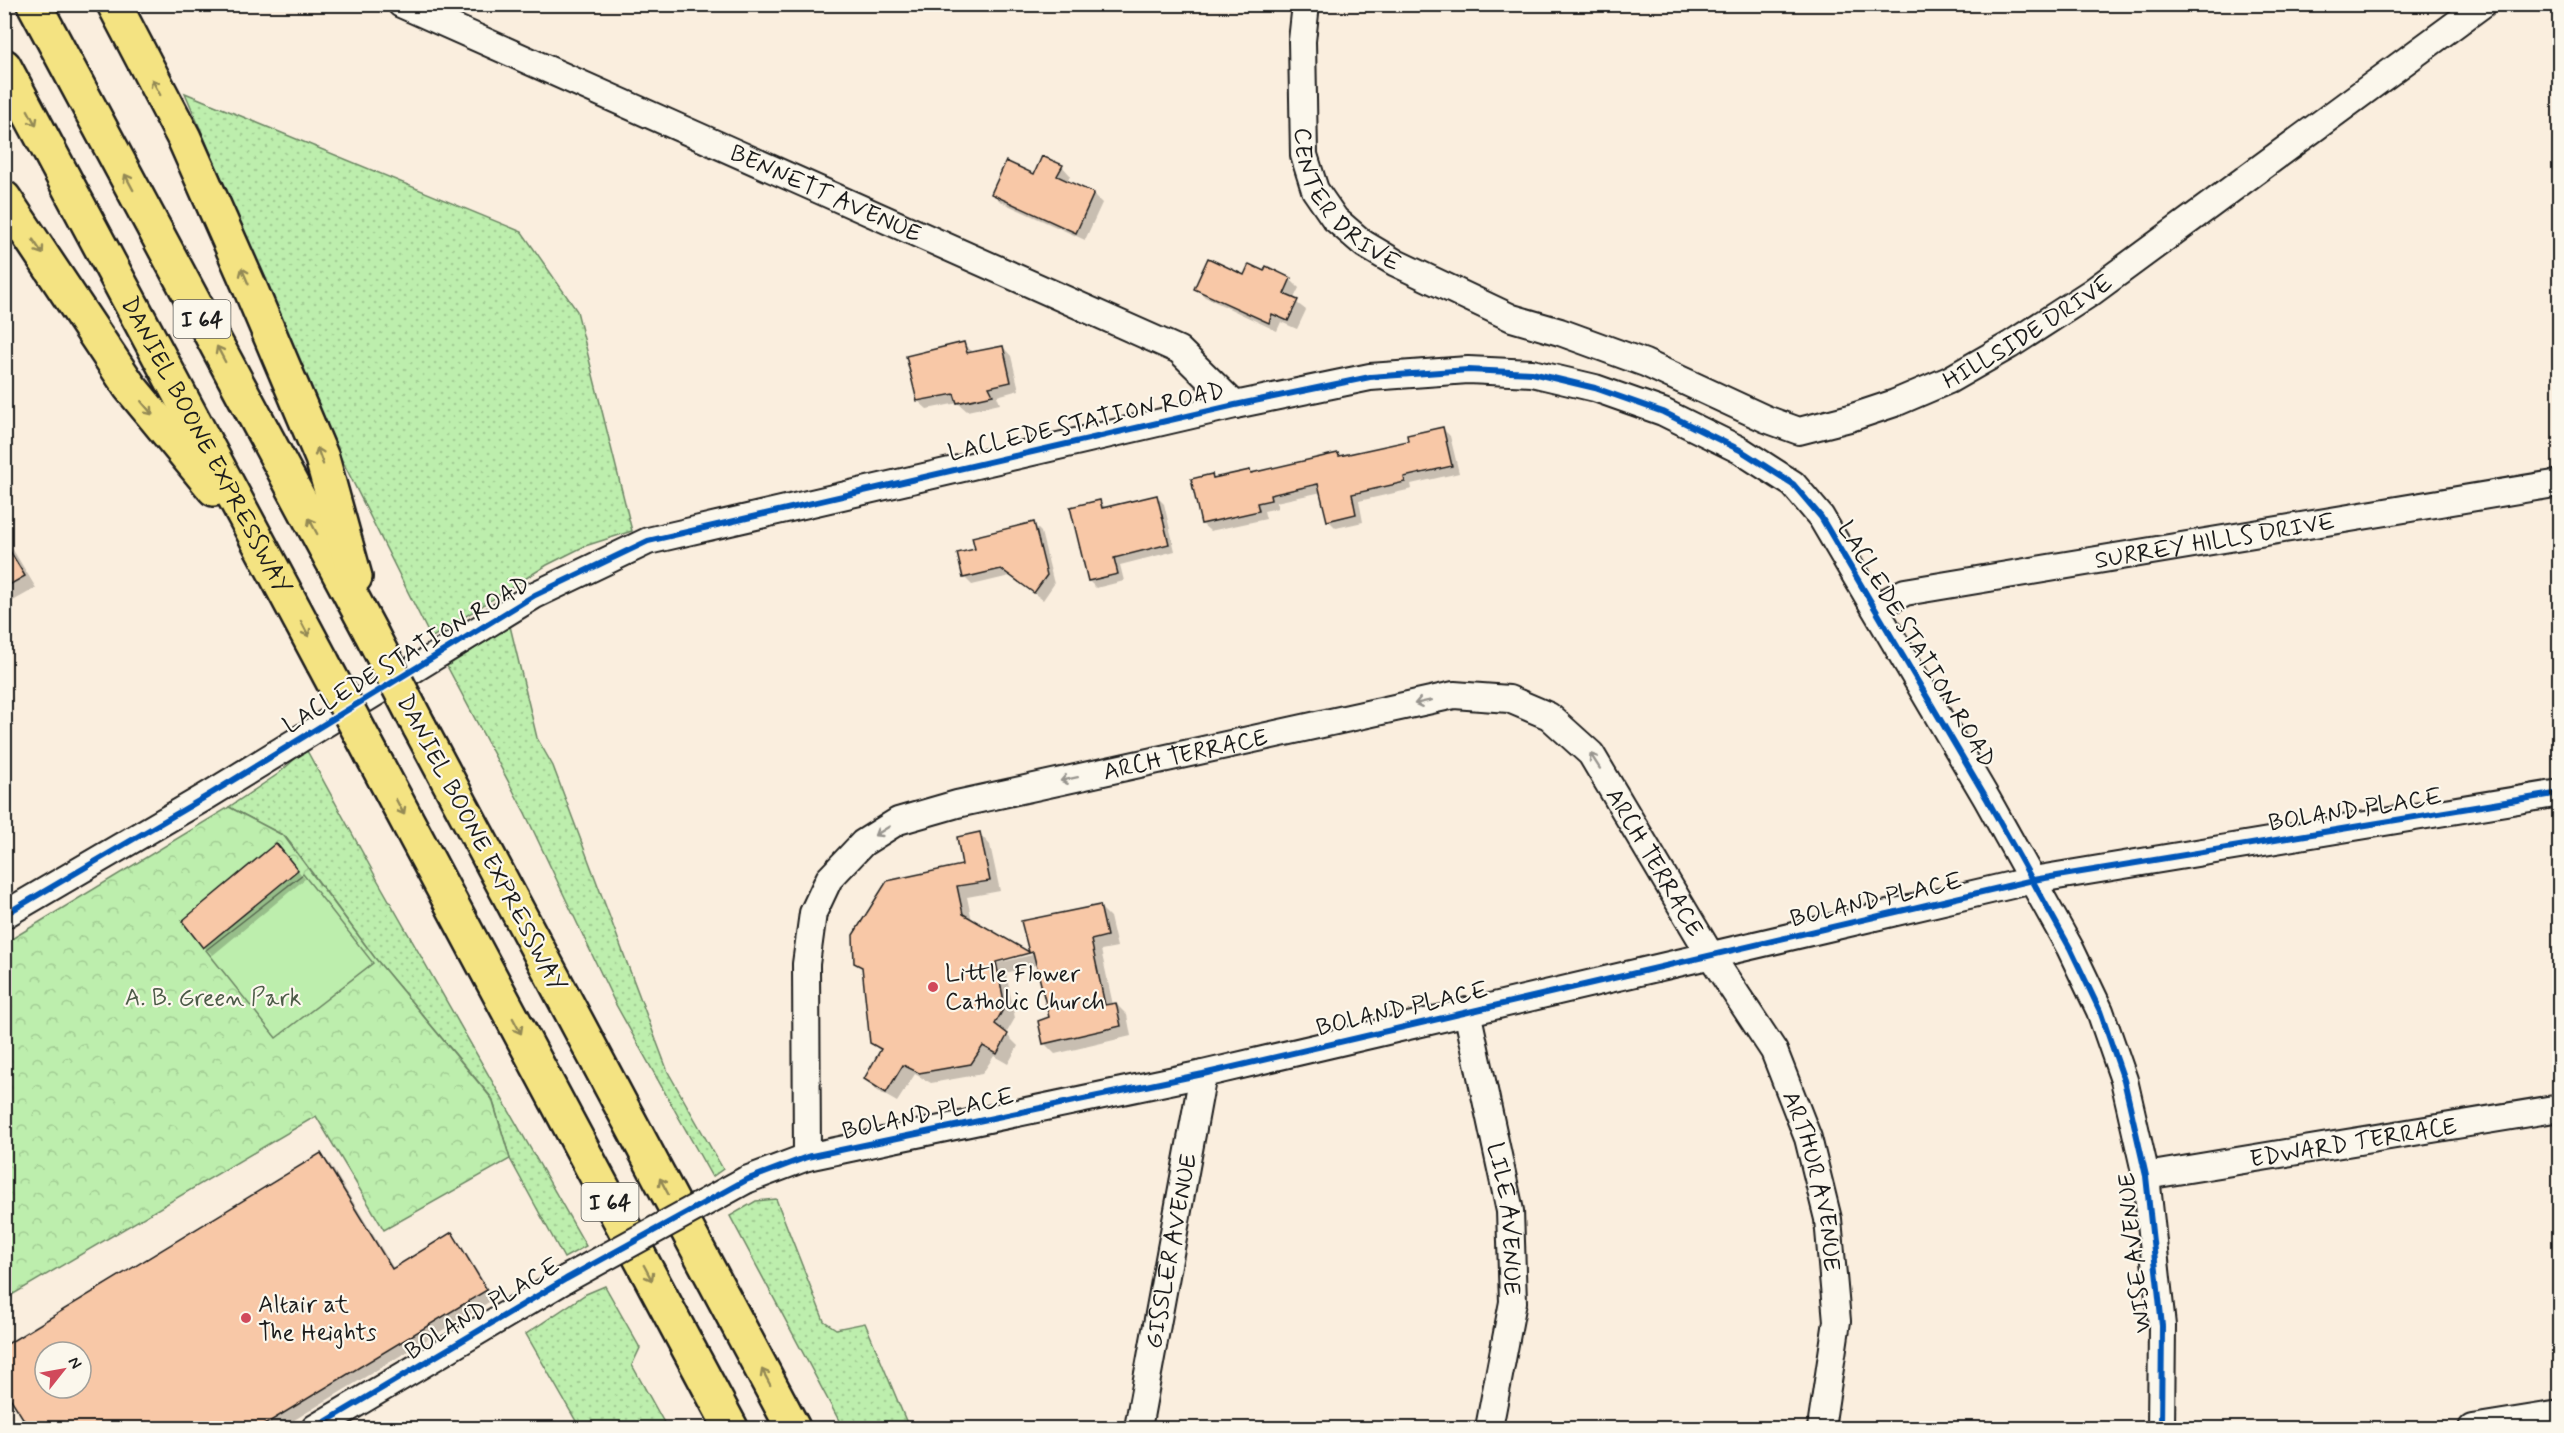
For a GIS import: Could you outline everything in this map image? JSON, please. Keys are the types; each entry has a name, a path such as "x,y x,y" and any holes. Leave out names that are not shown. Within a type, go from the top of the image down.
{"highway":[{"name":"DANIEL BOONE EXPRESSWAY","path":"34,4 793,1428"},
{"path":"114,4 188,148 322,458 371,633"},
{"name":"DANIEL BOONE EXPRESSWAY","path":"4,66 731,1428"},
{"path":"4,198 130,387 258,541"}],"street":[{"name":"BENNETT AVENUE","path":"401,4 1179,350 1235,405"},
{"name":"CENTER DRIVE","path":"1306,4 1302,41 1304,155 1315,190 1335,219 1364,244 1396,263 1512,318"},
{"name":"HILLSIDE DRIVE","path":"1512,318 1560,332 1645,363 1800,431 1850,418 1895,403 1949,380 2076,303 2483,4"},
{"name":"LACLEDE STATION ROAD","path":"4,915 207,796 535,595 648,541 1235,405 1370,377 1468,370 1532,373 1595,388 1664,412 1740,450 1793,484 1821,517 2033,880"},
{"name":"SURREY HILLS DRIVE","path":"1875,608 1905,592 2559,483"},
{"name":"ARCH TERRACE","path":"807,1157 806,964 813,913 829,879 863,843 898,821 957,804 1454,695 1509,699 1549,716 1591,754 1711,956"},
{"name":"BOLAND PLACE","path":"315,1428 566,1279 746,1180 807,1157 1203,1074 2033,880 2559,793"},
{"name":"WISE AVENUE","path":"2033,880 2070,948 2100,1011 2124,1080 2146,1176 2162,1326 2161,1428"},
{"name":"ARTHUR AVENUE","path":"1711,956 1774,1051 1808,1138 1828,1219 1837,1321 1821,1428"},
{"name":"LILE AVENUE","path":"1467,1011 1510,1211 1513,1302 1489,1428"},
{"name":"GISSLER AVENUE","path":"1138,1428 1203,1074"},
{"name":"EDWARD TERRACE","path":"2146,1176 2559,1108"},
{"path":"2472,1428 2559,1414"}],"green space":[{"path":"185,93 522,232 577,311 632,531 585,546 547,565 431,638 339,454"},
{"path":"510,626 537,738 553,766 668,1072 723,1169 712,1177 615,1003 525,813 447,666"},
{"path":"306,749 378,881 586,1246 564,1258 510,1159 492,1098 375,958 285,836 229,807 278,774"},
{"name":"A. B. Green Park","path":"229,807 284,836 375,958 492,1099 510,1159 384,1230 316,1116 5,1299 5,943"},
{"path":"303,874 373,963 276,1038 206,950"},
{"path":"776,1199 824,1321 836,1329 865,1323 909,1428 843,1428 730,1216 756,1201"},
{"path":"605,1286 640,1348 632,1365 667,1428 580,1428 526,1334 586,1294"}],"building":[{"path":"1042,156 1063,165 1057,176 1094,193 1076,233 991,194 1006,161 1034,174"},
{"path":"1208,258 1244,275 1249,264 1264,271 1266,266 1291,278 1284,294 1298,300 1288,321 1272,314 1269,323 1194,289"},
{"path":"964,342 967,353 1003,346 1011,382 989,387 993,395 957,403 954,394 917,401 906,356"},
{"path":"1443,427 1452,466 1404,477 1405,482 1352,494 1356,514 1327,521 1318,484 1270,495 1271,500 1257,503 1259,511 1201,524 1191,479 1212,474 1213,478 1250,470 1251,473 1338,453 1339,456 1408,441 1407,435"},
{"path":"1157,495 1169,544 1114,558 1118,574 1088,581 1070,507 1100,500 1102,508"},
{"path":"1034,522 1047,575 1034,593 1001,569 963,578 957,553 975,549 972,537"},
{"path":"4,541 25,576 4,588"},
{"name":"Little Flower Catholic Church","path":"980,832 990,881 957,886 963,914 1029,952 1021,921 1100,905 1107,936 1091,940 1105,1005 1116,1003 1121,1026 1043,1044 1038,1021 1049,1017 1033,952 996,962 1005,1006 995,1024 1008,1034 997,1054 983,1046 971,1064 919,1073 903,1065 886,1093 864,1079 881,1049 870,1043 862,967 854,963 853,935 887,881 962,865 957,837"},
{"path":"276,843 298,870 203,948 182,921"},
{"name":"Altair at The Heights","path":"321,1153 392,1269 452,1232 487,1290 259,1428 29,1428 4,1388 4,1346"}],"cycle path":[{"path":"4,915 207,796 535,595 648,541 1235,405 1370,377 1468,370 1532,373 1595,388 1663,412 1740,450 1793,484 1821,517 1987,799 2070,948 2100,1011 2124,1080 2146,1176 2162,1326 2161,1428"},
{"path":"315,1428 566,1279 746,1180 807,1157 1203,1074 2033,880 2560,793"}],"place":[{"name":"Little Flower Catholic Church","path":"933,987"},
{"name":"Altair at The Heights","path":"246,1318"}]}
